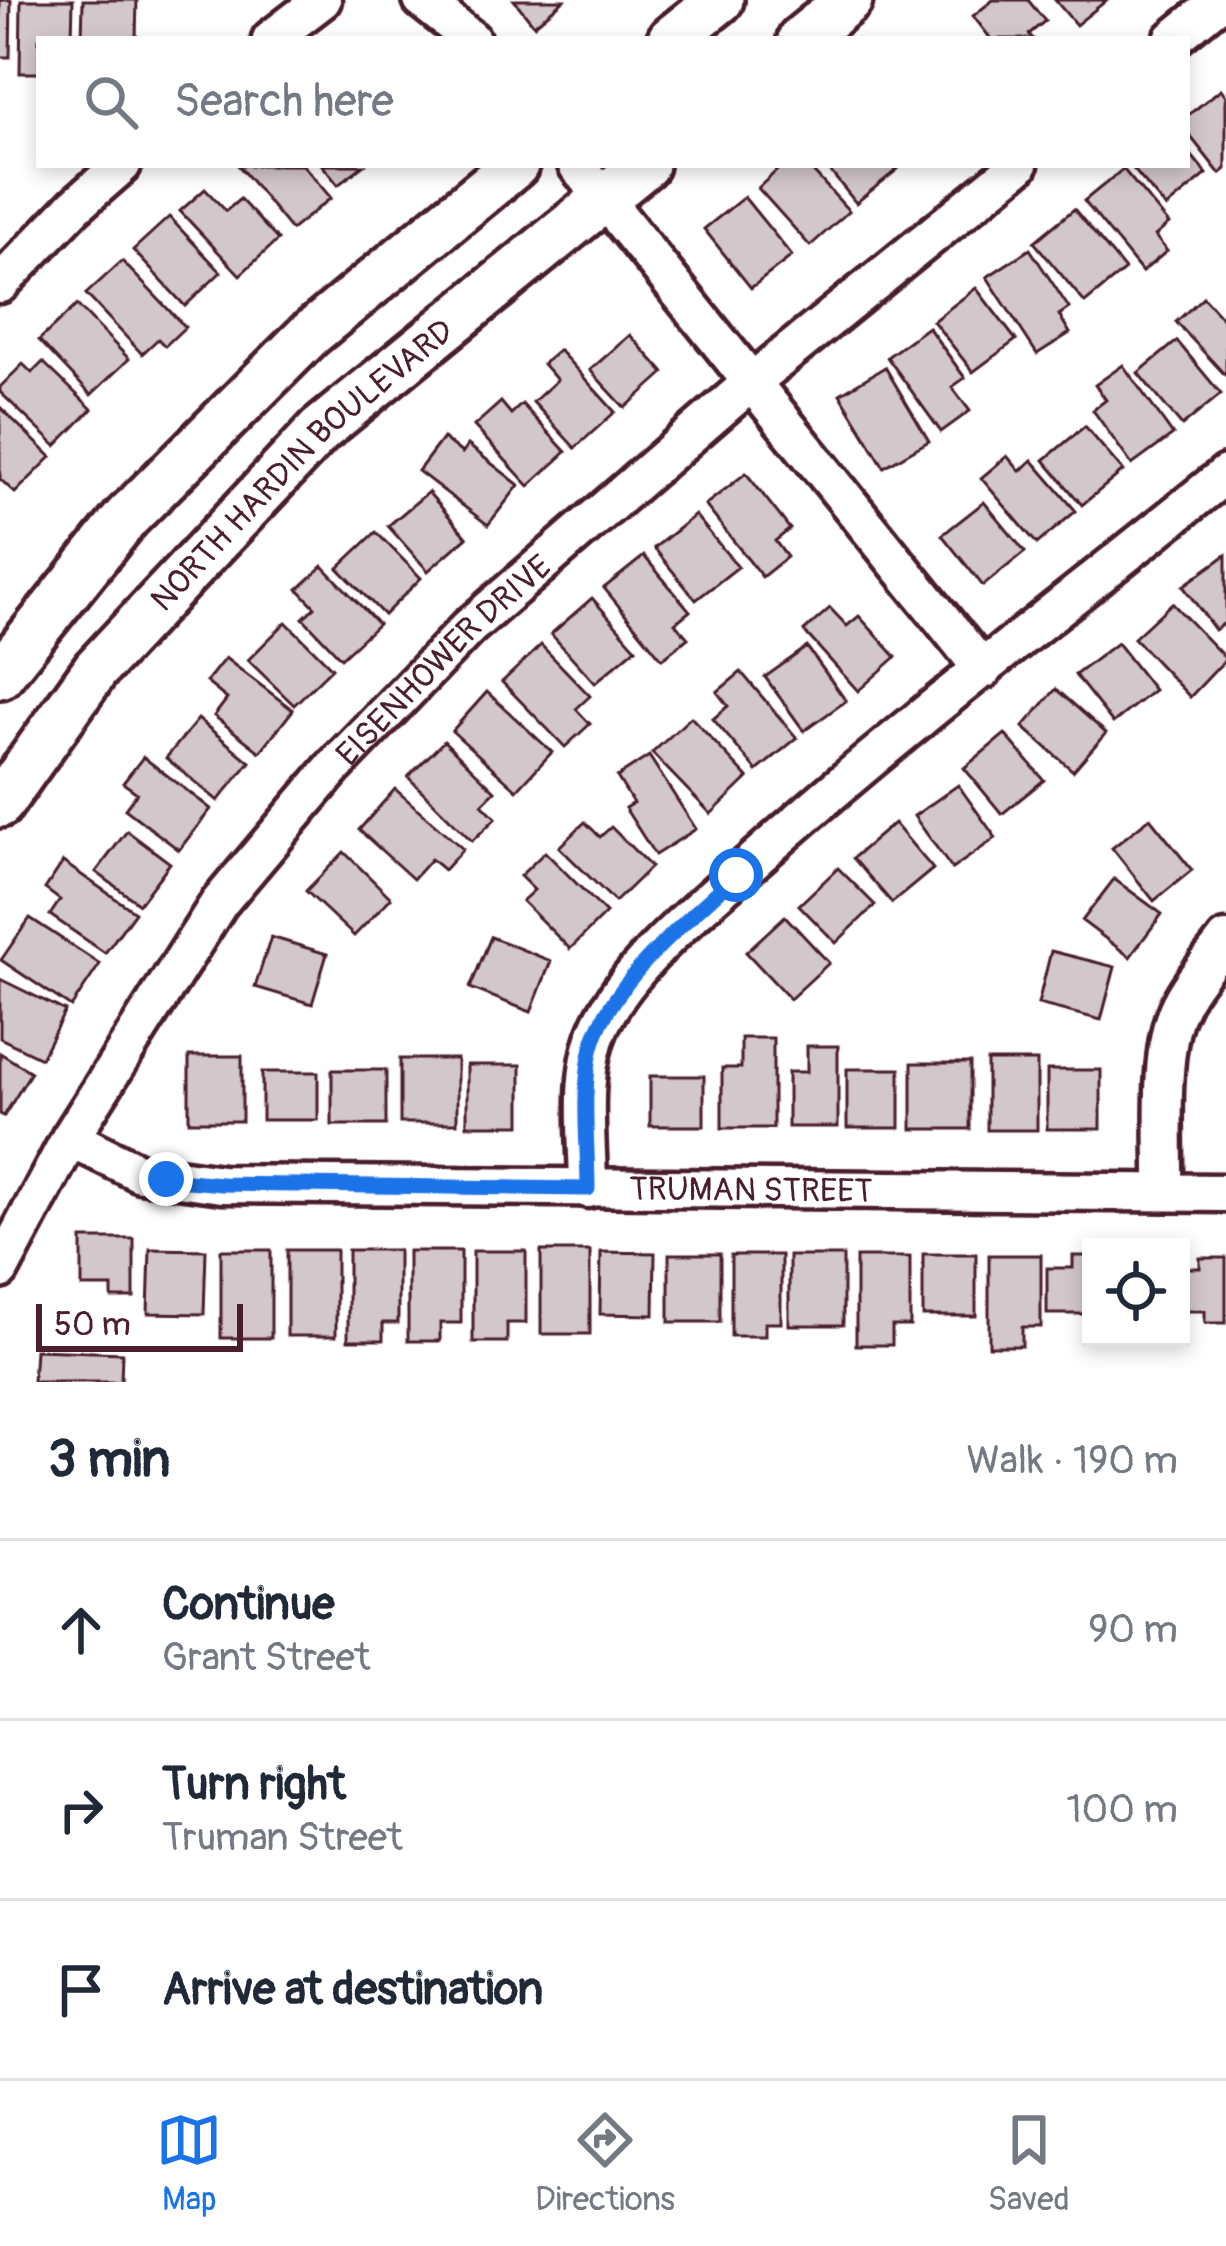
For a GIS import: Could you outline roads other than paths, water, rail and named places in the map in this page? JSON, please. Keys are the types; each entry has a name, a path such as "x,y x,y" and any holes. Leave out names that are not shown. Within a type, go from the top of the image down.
{"main road":[{"path":"675,36 720,0"},
{"path":"805,36 850,0"},
{"path":"0,675 125,518 309,335 511,168"},
{"name":"NORTH HARDIN BOULEVARD","path":"0,804 96,669 320,430 591,181 635,168"}],"street":[{"path":"275,36 322,0"},
{"path":"422,0 467,36"},
{"path":"1177,36 1221,0"},
{"path":"0,284 119,168"},
{"name":"EISENHOWER DRIVE","path":"0,1270 70,1138 219,903 332,769 469,627 753,381 1014,168"},
{"path":"591,181 983,670"},
{"path":"588,1189 589,1066 598,1030 619,996 676,933 825,796 1226,474"},
{"path":"1164,1192 1172,1023 1185,995 1226,940"},
{"name":"TRUMAN STREET","path":"70,1138 140,1173 194,1183 1226,1193"}]}
